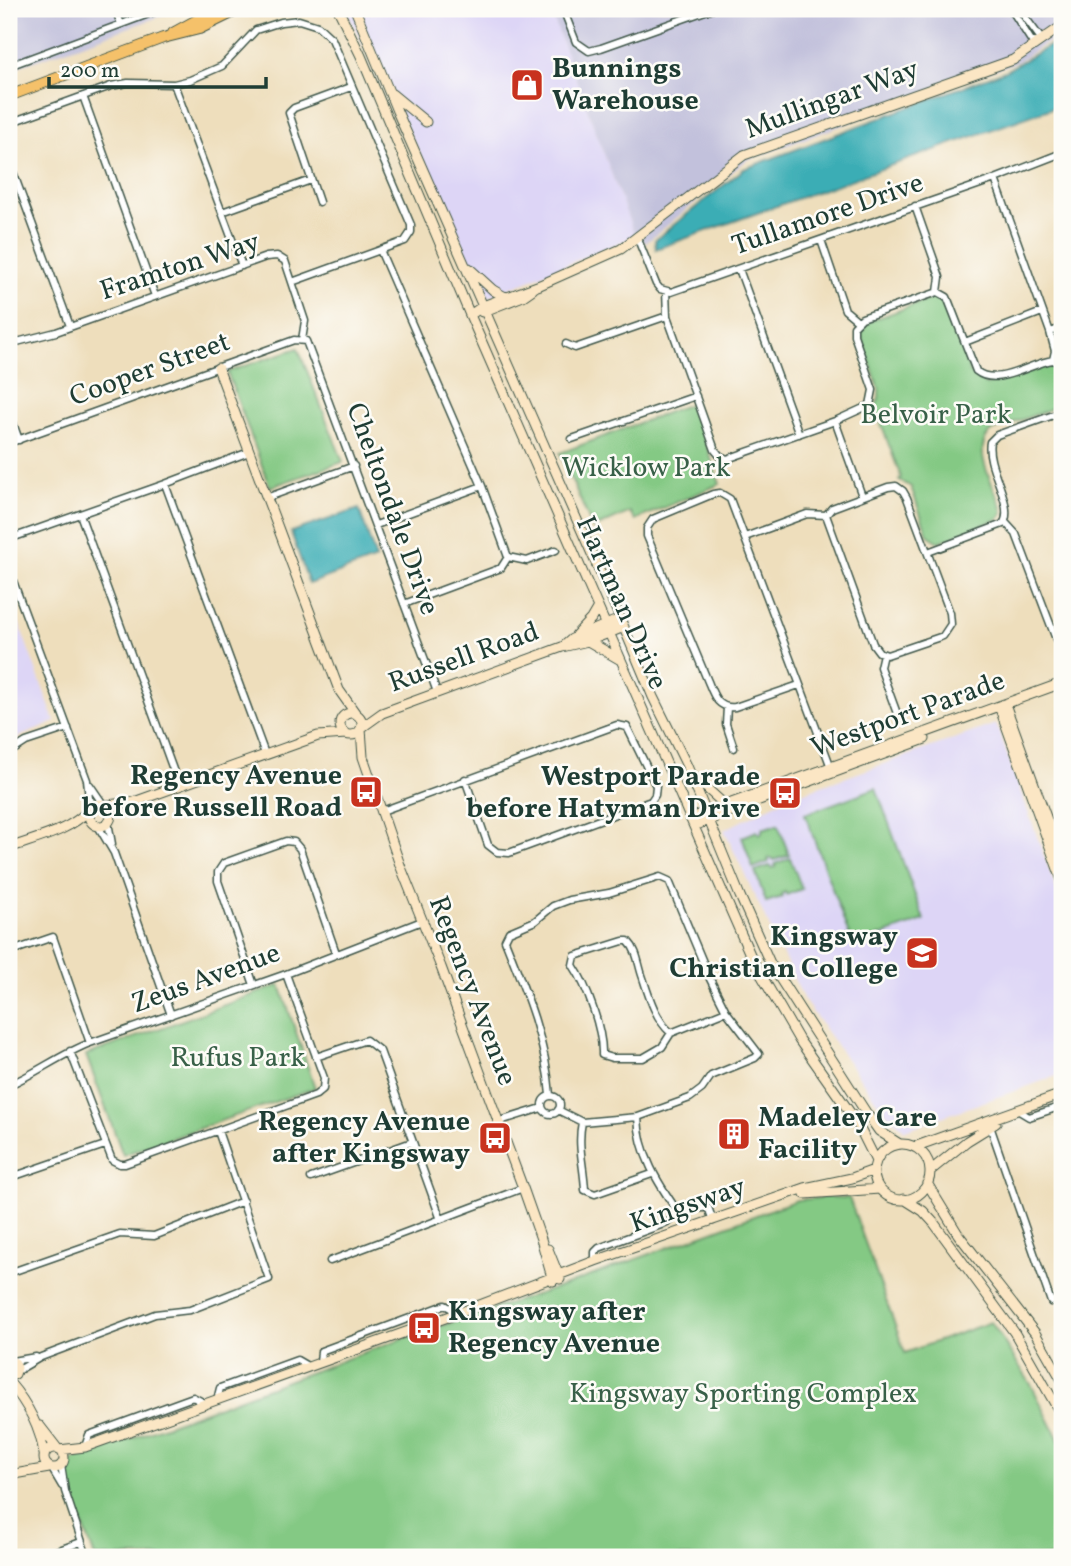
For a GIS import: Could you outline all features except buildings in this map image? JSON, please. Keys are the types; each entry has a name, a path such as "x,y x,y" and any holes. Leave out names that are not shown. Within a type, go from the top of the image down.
{"main road":[{"path":"163,38 217,9"},
{"path":"9,96 163,38 199,29 240,9"},
{"name":"Hartman Drive","path":"338,9 361,56 470,315 752,959 799,1040 856,1121 875,1165"},
{"name":"Hartman Drive","path":"355,9 397,111 653,697 689,772 770,963 879,1131 898,1143"},
{"name":"Mullingar Way","path":"485,309 505,296 540,285 621,249 744,155 1013,60 1062,26"},
{"path":"390,93 426,122"},
{"path":"465,264 493,290 505,296"},
{"name":"Mullingar Way","path":"470,315 523,296 540,285"},
{"path":"9,848 66,828 96,804 134,802 318,736 355,734 361,729 361,719 339,690 218,369"},
{"path":"572,639 591,619 598,607"},
{"name":"Russell Road","path":"562,647 572,639 622,623"},
{"name":"Russell Road","path":"361,729 382,713 562,647 588,641 607,629"},
{"path":"588,641 620,660"},
{"name":"Westport Parade","path":"1003,708 1062,683"},
{"name":"Westport Parade","path":"692,822 1062,689"},
{"path":"339,690 341,728 347,734"},
{"path":"1003,708 1062,860"},
{"path":"1003,708 1062,880"},
{"path":"318,736 347,713 357,714"},
{"name":"Russell Road","path":"357,714 382,713"},
{"name":"Regency Avenue","path":"361,729 363,757 382,811 541,1239 547,1246 556,1279"},
{"name":"Regency Avenue","path":"347,734 363,757"},
{"name":"Westport Parade","path":"707,816 725,805 831,770"},
{"path":"689,772 725,805"},
{"path":"66,828 109,821 134,802"},
{"path":"105,804 111,812 109,821"},
{"path":"90,809 88,817 96,825"},
{"path":"914,1147 1062,1094"},
{"path":"930,1171 967,1141 1019,1111"},
{"path":"904,1199 918,1194 928,1183 930,1171 927,1159 914,1147 898,1143 884,1151 875,1165 875,1180 880,1189 891,1197 904,1199 923,1211 934,1223 1014,1332 1062,1416"},
{"name":"Kingsway","path":"556,1279 595,1261 805,1188 852,1178 875,1165"},
{"path":"928,1183 958,1234 1027,1322 1062,1380"},
{"name":"Kingsway","path":"785,1196 880,1189"},
{"name":"Kingsway","path":"19,1471 56,1466 84,1448 503,1295 597,1266 606,1259"},
{"path":"10,1359 16,1365 14,1373 19,1393"},
{"path":"9,1382 64,1456 56,1466 45,1464 42,1442 34,1419"},
{"name":"Kingsway","path":"9,1475 44,1455 51,1448 84,1448"}],"street":[{"path":"115,9 121,24"},
{"path":"9,66 162,9"},
{"path":"563,9 576,42 589,51 710,9"},
{"path":"1011,9 1038,42"},
{"path":"1020,9 1038,42"},
{"path":"9,123 128,83 174,83 190,80 222,66 256,30 281,22 299,20 317,26 332,39 411,225 411,232 405,241 292,282"},
{"path":"174,83 242,266"},
{"path":"319,202 289,113 294,108 351,87"},
{"path":"83,96 155,296"},
{"name":"Tullamore Drive","path":"666,291 676,291 1062,153"},
{"path":"9,161 70,326"},
{"path":"995,179 1051,332 1055,351 1053,360"},
{"path":"222,212 311,180"},
{"path":"915,206 940,277 938,292"},
{"path":"637,237 656,284 666,291 667,316 715,450 724,458 732,458 835,421 870,405 873,398 872,385 853,331 858,321 938,292 947,297 976,371 988,377 999,377 1053,360 1062,365"},
{"path":"821,240 845,310 858,321"},
{"path":"380,250 482,486 508,558"},
{"name":"Framton Way","path":"9,344 56,332 277,256 285,261 305,321 304,341"},
{"path":"739,269 799,434"},
{"path":"965,342 1042,312"},
{"path":"566,345 575,348 667,316"},
{"path":"1051,332 1062,328"},
{"name":"Cooper Street","path":"9,443 294,340 304,341"},
{"name":"Cheltondale Drive","path":"304,341 354,466 437,692"},
{"path":"572,439 696,396"},
{"path":"9,412 19,440"},
{"path":"1062,414 997,435 990,442 989,460 1006,507 1006,522 1016,534 1062,655"},
{"path":"835,421 862,496"},
{"path":"9,547 9,539 249,452"},
{"path":"266,498 354,466"},
{"path":"165,484 265,754"},
{"path":"376,525 482,486"},
{"path":"888,487 900,488 908,498 950,613 949,629 943,636 892,654 883,654 873,644 826,515 832,508 862,496 888,487"},
{"path":"799,685 735,708 727,707 715,699 646,532 653,519 713,494 726,495 733,504 831,770"},
{"path":"80,514 178,786"},
{"path":"745,537 807,514 826,515"},
{"path":"928,552 1006,522"},
{"path":"508,558 527,561 556,550"},
{"path":"404,604 501,568 508,558"},
{"path":"9,570 87,780 90,809"},
{"path":"883,654 880,667 899,719"},
{"path":"727,707 726,724 734,748"},
{"path":"382,811 465,779 617,725 627,727 656,786 651,801 509,853 496,852 488,845 465,779"},
{"path":"9,753 26,742 68,728"},
{"path":"87,780 105,804"},
{"path":"109,821 114,853 171,1014"},
{"path":"96,825 114,853"},
{"path":"254,985 218,881 218,872 224,863 286,841 294,842 300,849 336,953"},
{"path":"550,1095 540,1034 505,940 509,932 535,921 553,906 569,900 609,893 660,877 669,881 726,1011 759,1054 710,1076 702,1089 690,1098 638,1117 582,1122 558,1110"},
{"name":"Zeus Avenue","path":"9,1085 31,1076 70,1051 90,1043 286,974 422,921"},
{"path":"9,952 53,937 90,1043"},
{"path":"671,1033 657,1016 642,978 635,948 628,941 575,956 573,965 579,974 596,1022 602,1055 612,1058 643,1058 662,1048 671,1033 726,1011"},
{"path":"70,1051 112,1160 125,1164 218,1131 320,1093 324,1081 286,974"},
{"path":"316,1057 366,1040 380,1051 440,1217"},
{"path":"542,1108 544,1098 550,1095"},
{"path":"550,1095 559,1100 558,1110"},
{"path":"1019,1111 1029,1116 1062,1106"},
{"path":"497,1122 542,1108"},
{"path":"542,1108 549,1114 558,1110"},
{"path":"638,1117 638,1131 652,1174 678,1212"},
{"path":"582,1122 578,1140 584,1168 585,1191 589,1194 652,1174"},
{"path":"990,1126 1051,1302 1062,1299"},
{"path":"14,1373 41,1357 155,1314 190,1310 269,1279 218,1131"},
{"path":"312,1178 412,1142"},
{"path":"9,1178 105,1145"},
{"path":"330,1261 440,1217 523,1188"},
{"path":"9,1273 120,1234 154,1236 243,1201"},
{"path":"595,1261 595,1252 599,1248 661,1225 671,1220 678,1212 708,1208 713,1221"},
{"path":"10,1359 41,1357"},
{"path":"56,1466 87,1557"},
{"path":"40,1557 81,1542"}],"shaded area":[{"path":"9,9 181,9 9,70"},
{"path":"345,9 550,9 635,236 486,298 441,194"},
{"path":"550,9 1062,9 1062,53 1057,40 1053,39 1019,61 747,160 646,243 635,236"},
{"path":"9,596 55,722 9,741"},
{"name":"Kingsway Christian College","path":"996,724 1062,905 1062,1074 905,1130 882,1109 804,1000 724,830 785,799"}],"green space":[{"name":"Belvoir Park","path":"933,298 941,300 947,307 970,372 986,385 1052,365 1062,373 1062,402 1059,406 994,430 983,445 985,466 1002,507 1003,513 999,519 939,542 928,535 911,487 899,480 901,477 875,408 879,389 861,335 867,322"},
{"path":"298,348 343,462 270,487 227,372"},
{"name":"Wicklow Park","path":"692,403 720,484 635,520 630,512 593,529 560,453"},
{"path":"876,788 924,920 853,946 805,814"},
{"path":"778,824 789,855 774,860 768,859 769,862 753,868 742,837 757,831 759,834 762,829"},
{"path":"790,858 802,889 786,895 785,892 781,894 782,897 766,902 755,871 770,866 776,867 775,864"},
{"name":"Rufus Park","path":"280,985 315,1088 123,1155 86,1055"},
{"name":"Kingsway Sporting Complex","path":"849,1198 905,1353 991,1322 1032,1386 1062,1446 1062,1557 95,1557 62,1469 73,1460 398,1340 566,1285 797,1200"}],"water":[{"path":"1056,42 1062,60 1062,102 1058,106 656,249 655,240 744,169 1005,71"},
{"path":"359,509 376,559 309,584 291,532"}],"place":[{"name":"Bunnings Warehouse","path":"527,85"},
{"name":"Regency Avenue before Russell Road","path":"366,792"},
{"name":"Westport Parade before Hatyman Drive","path":"785,793"},
{"name":"Kingsway Christian College","path":"922,953"},
{"name":"Madeley Care Facility","path":"734,1134"},
{"name":"Regency Avenue after Kingsway","path":"495,1138"},
{"name":"Kingsway after Regency Avenue","path":"424,1328"}]}
